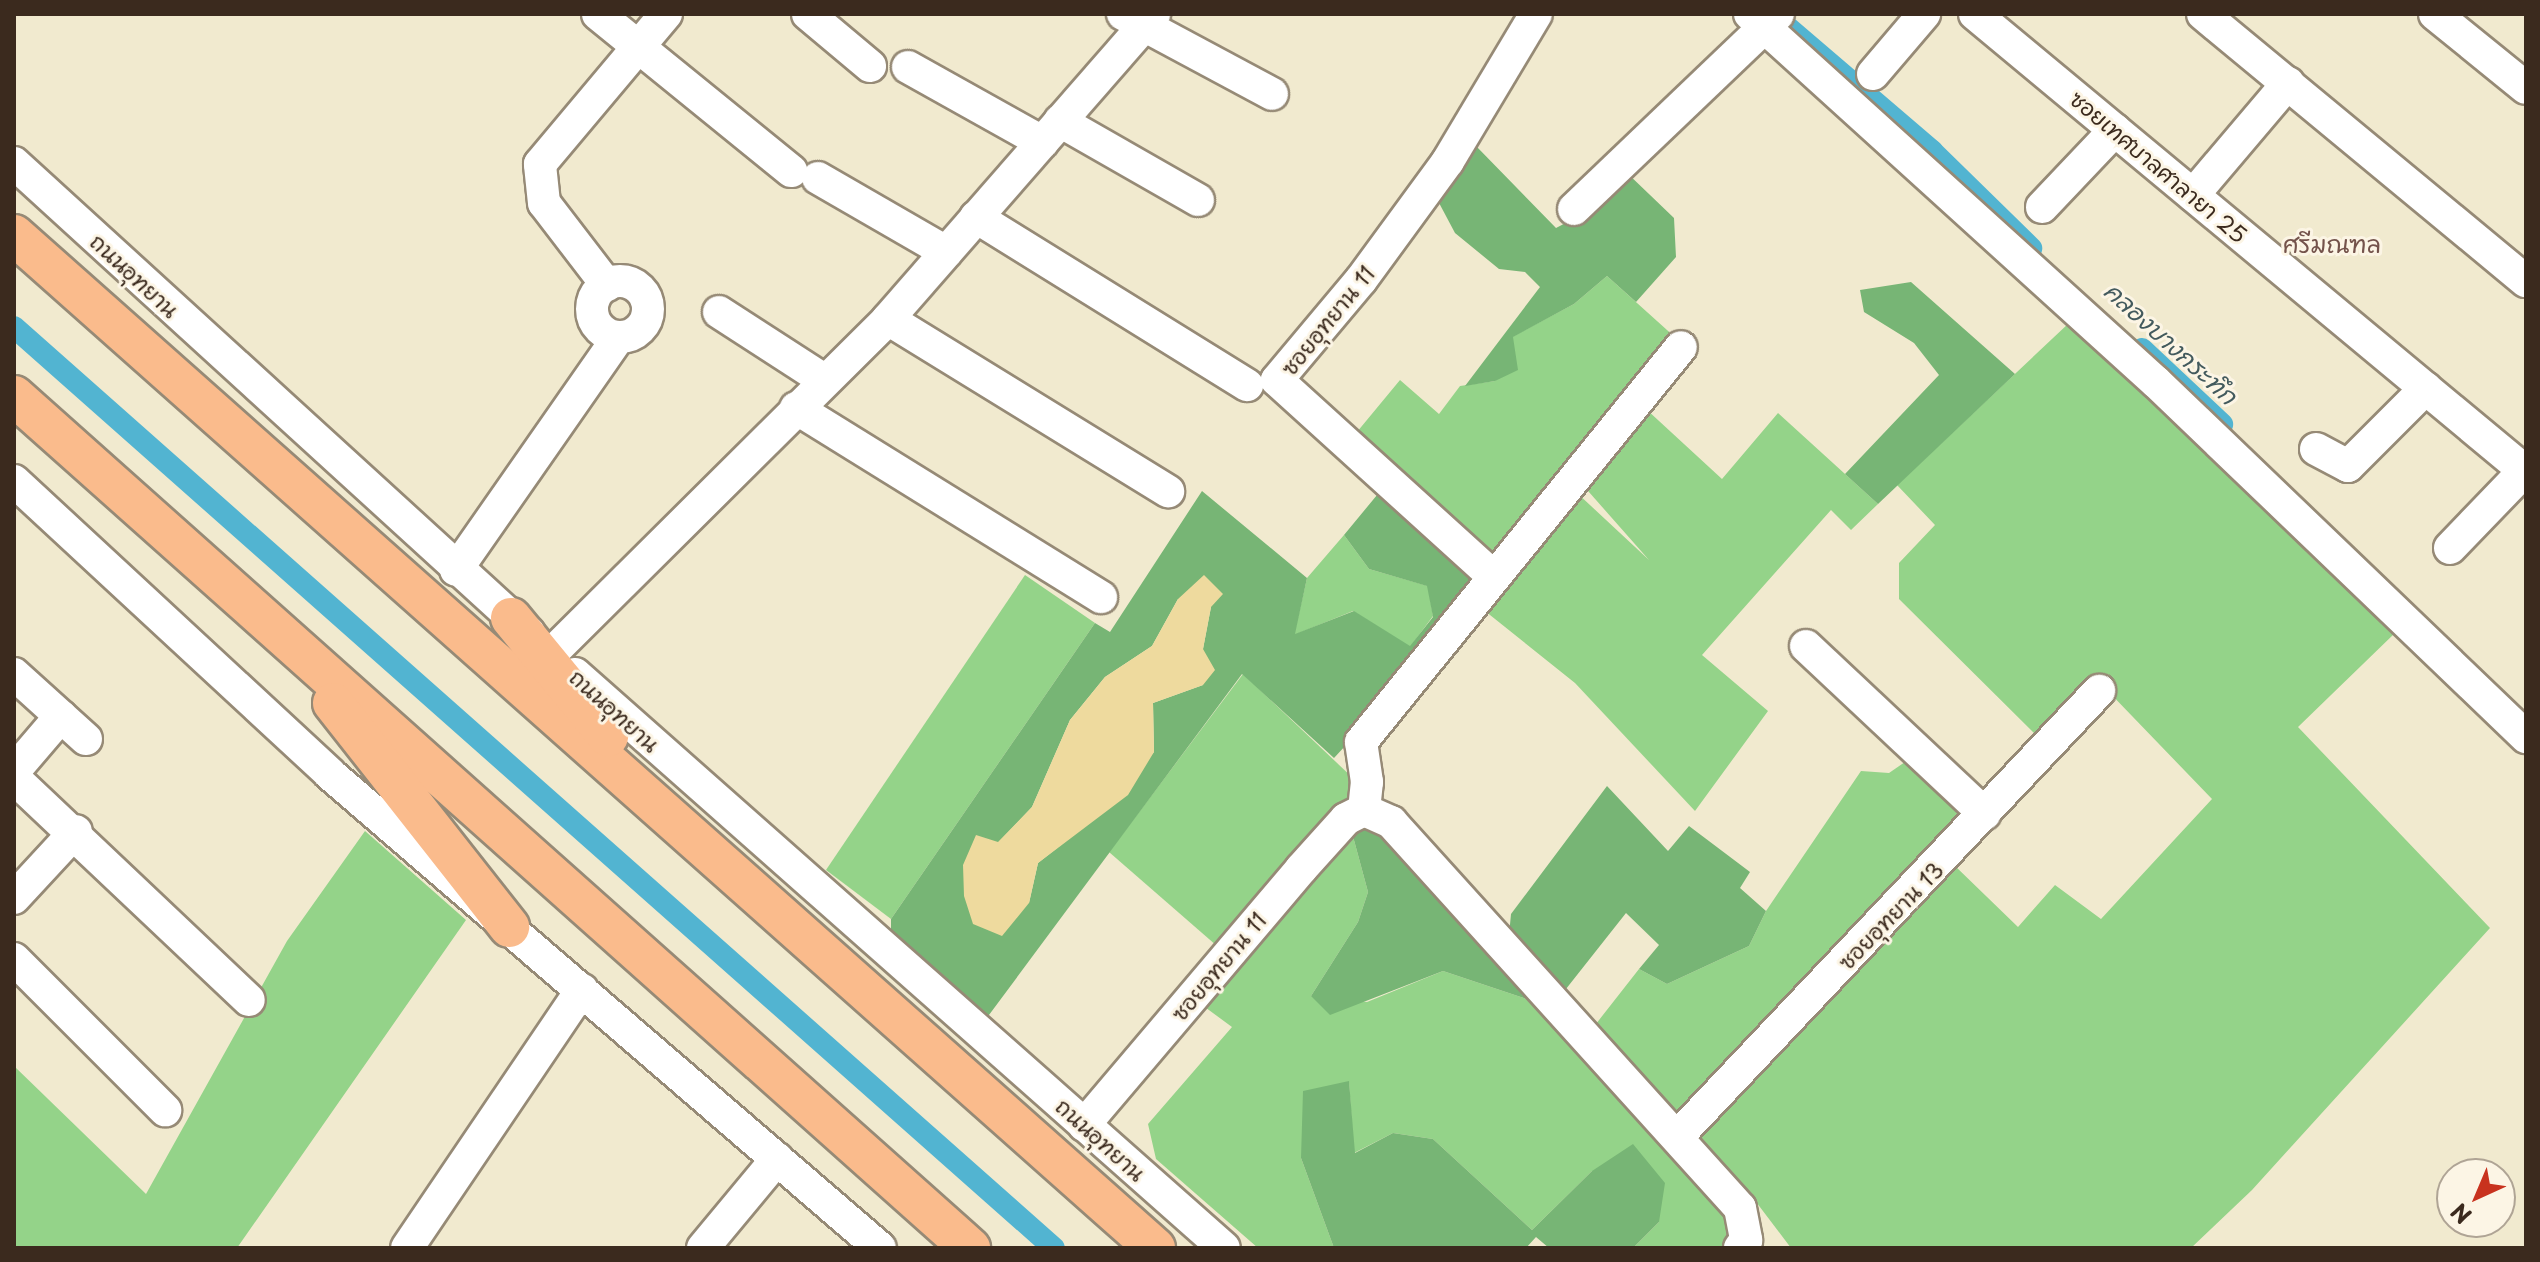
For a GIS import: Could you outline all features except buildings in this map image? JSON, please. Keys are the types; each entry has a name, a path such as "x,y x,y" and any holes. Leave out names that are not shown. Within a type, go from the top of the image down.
{"main road":[{"name":"ถนนอุทยาน","path":"14,235 1155,1248"},
{"path":"14,396 970,1248"},
{"path":"511,618 723,864"},
{"path":"284,637 509,927"}],"street":[{"path":"598,14 804,174 946,252"},
{"path":"607,285 544,203 540,164 666,14"},
{"path":"808,14 870,66"},
{"name":"ซอยอุทยาน 11","path":"1494,577 1277,380 1361,280 1448,161 1536,14"},
{"path":"1873,74 1924,14"},
{"name":"ซอยเทศบาลศาลายา 25","path":"1975,14 2525,472"},
{"path":"2203,14 2526,281"},
{"path":"2435,14 2526,88"},
{"path":"552,653 888,319 1051,132 1141,18 1272,94"},
{"path":"1574,209 1765,19 2167,393 2526,737"},
{"path":"908,67 1198,200"},
{"path":"2193,195 2288,83"},
{"path":"2042,207 2115,130"},
{"name":"ถนนอุทยาน","path":"14,163 456,570 1224,1248"},
{"path":"976,217 1247,385"},
{"path":"456,570 618,338 641,329 649,307 636,286 624,281 607,285 593,300 592,313 597,325 618,338"},
{"path":"719,312 824,380"},
{"path":"888,319 1168,491"},
{"path":"1681,347 1361,742 1367,782 1364,810 1391,822 1740,1208 1746,1240 1740,1248"},
{"path":"2316,449 2348,466 2426,388"},
{"path":"796,408 1101,597"},
{"path":"2450,548 2525,472"},
{"path":"14,481 258,709 880,1248"},
{"path":"1806,646 1985,814"},
{"path":"14,674 86,739"},
{"name":"ซอยอุทยาน 13","path":"1678,1136 2099,691"},
{"path":"14,771 61,716"},
{"path":"14,778 76,831 249,1000"},
{"name":"ซอยอุทยาน 11","path":"1084,1125 1310,859 1346,819 1364,810"},
{"path":"14,898 76,831"},
{"path":"14,959 165,1110"},
{"path":"407,1248 582,990"},
{"path":"703,1248 777,1159"}],"green space":[{"path":"1477,147 1556,228 1579,216 1625,171 1674,218 1676,257 1636,302 1607,276 1574,304 1513,337 1518,370 1495,381 1465,386 1540,287 1525,272 1499,269 1455,233 1438,201"},
{"path":"1607,276 1677,339 1499,560 1352,438 1400,380 1439,414 1460,386 1495,381 1512,337 1574,304"},
{"path":"1911,282 2015,374 1878,504 1845,474 1939,375 1914,343 1864,312 1860,290"},
{"path":"2069,323 2395,633 2298,727 2490,928 2252,1190 2191,1248 1791,1248 1744,1186 1693,1134 1954,865 2018,927 2055,885 2101,919 2212,799 2106,689 2046,745 1899,599 1899,563 1935,525 1897,485"},
{"path":"1646,409 1722,479 1778,413 1878,504 1851,530 1831,510 1702,655 1768,711 1695,811 1575,683 1480,607 1576,492 1649,560 1581,483"},
{"path":"1382,489 1480,579 1410,676 1334,758 1242,674 986,1019 891,934 891,919 1095,623 1110,632 1202,491 1307,578 1295,634 1354,611 1410,646 1433,617 1427,586 1369,569 1344,535","holes":["1178,599 1211,607 1203,649 1203,685 1153,703 1154,752 1071,837 1038,863 1029,903 976,836 998,843 1032,807 1070,720 1105,677 1152,646"]},
{"path":"1344,535 1369,569 1428,586 1433,616 1410,647 1353,611 1294,635 1307,578"},
{"path":"1025,575 1095,623 891,919 826,870"},
{"path":"1243,674 1355,780 1356,794 1217,946 1109,852"},
{"path":"1905,762 1971,818 1678,1113 1592,1029 1639,969 1667,984 1749,946 1766,911 1861,771 1889,773"},
{"path":"1607,786 1668,851 1689,826 1750,872 1740,888 1766,911 1749,946 1667,984 1639,969 1659,945 1626,913 1562,994 1509,935 1511,914"},
{"path":"1376,822 1542,1004 1443,971 1330,1015 1311,996 1358,922 1368,892 1351,829"},
{"path":"1351,829 1368,892 1358,922 1311,996 1367,1002 1443,971 1542,1004 1733,1221 1730,1248 1633,1248 1659,1222 1592,1171 1532,1230 1433,1139 1393,1133 1354,1153 1349,1082 1301,1158 1334,1248 1258,1248 1156,1159 1148,1124 1232,1027 1198,1002"},
{"path":"365,831 466,920 237,1248 14,1248 14,1066 146,1194 287,941"},
{"path":"1349,1081 1355,1153 1393,1133 1433,1139 1532,1230 1592,1171 1633,1144 1665,1183 1659,1222 1633,1248 1549,1248 1536,1237 1526,1248 1334,1248 1301,1158 1303,1091"}],"sand":[{"path":"1204,575 1223,594 1211,607 1203,649 1215,670 1203,685 1153,703 1154,752 1128,795 1038,863 1029,903 1002,936 973,924 964,896 963,865 976,835 998,842 1032,807 1070,720 1105,677 1152,646 1178,599"}],"waterway":[{"name":"คลองบางกระทึก","path":"1784,24 1932,151 2031,248"},
{"path":"14,327 1054,1248"},
{"name":"คลองบางกระทึก","path":"2142,349 2222,424"}],"district":[{"name":"ศรีมณฑล","path":"2332,244"}]}
